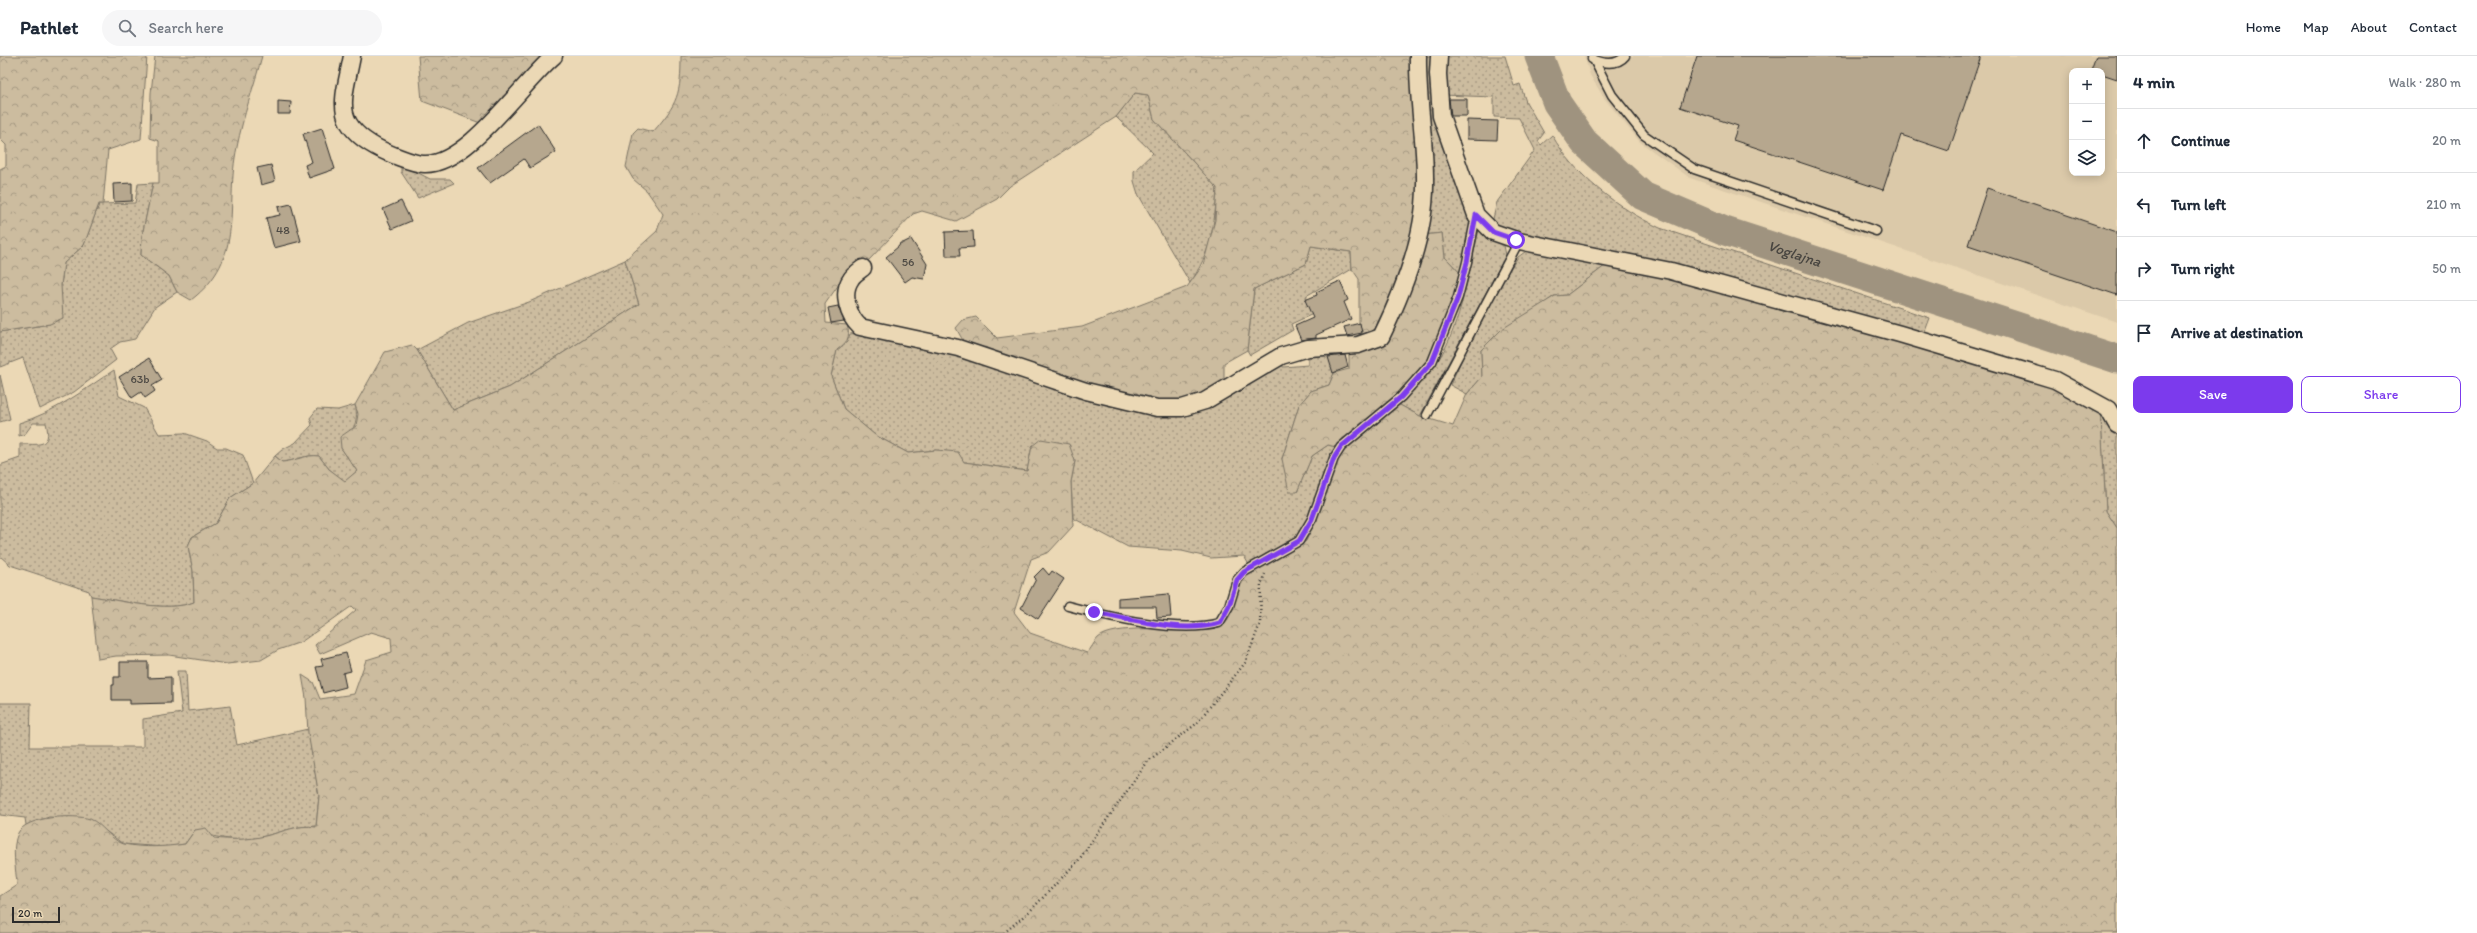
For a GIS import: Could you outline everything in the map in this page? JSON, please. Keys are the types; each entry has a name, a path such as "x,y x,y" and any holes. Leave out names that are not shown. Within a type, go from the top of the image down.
{"street":[{"path":"352,56 344,102 347,124 358,137 380,149 423,164 437,162 456,154 487,127 554,56"},
{"path":"863,268 851,279 847,288 846,302 854,321 860,327 958,348 1086,391 1157,408 1182,408 1205,401 1281,356 1308,348 1358,345 1381,337 1405,280 1418,236 1425,188 1425,161 1418,102 1418,56"},
{"path":"1439,56 1438,74 1441,116 1476,215 1493,232 1519,241 1671,271 1900,334 2055,380 2108,409 2117,425"}],"lane":[{"path":"1592,57 1603,63 1613,62 1625,56"},
{"path":"1592,57 1612,95 1644,135 1694,169 1876,231"},
{"path":"1068,606 1152,624 1205,627 1220,623 1229,606 1237,580 1244,572 1299,541 1312,519 1334,458 1341,447 1401,397 1432,362 1458,297 1467,262 1476,215"},
{"path":"1427,415 1519,241"}],"path":[{"path":"1004,933 1031,910 1078,861 1148,761 1196,724 1245,663 1260,624 1261,584 1272,557"}],"shaded area":[{"path":"1584,56 2117,56 2117,322 1690,178 1640,142 1604,98 1590,75"}],"green space":[{"path":"0,56 147,56 141,139 108,150 103,204 99,204 84,245 64,263 61,285 63,318 50,324 0,332 0,169 6,166 6,145 0,139"},
{"path":"155,56 262,56 239,135 234,169 230,230 227,248 220,266 209,284 191,300 177,292 169,276 141,255 142,236 153,183 159,183 159,141 150,138 151,93"},
{"path":"418,56 544,56 483,124 422,101"},
{"path":"681,56 1415,56 1421,160 1411,248 1379,335 1359,340 1359,279 1352,269 1351,252 1311,246 1306,264 1254,289 1247,350 1224,363 1224,386 1206,396 1158,405 966,346 956,328 963,320 976,317 997,338 1082,327 1187,287 1203,265 1215,220 1217,188 1154,119 1148,95 1135,93 1116,117 1010,186 997,199 956,221 922,211 913,214 869,260 847,273 825,304 826,323 847,325 849,333 846,342 837,350 831,376 844,409 875,435 908,453 936,450 958,452 964,462 1027,471 1032,446 1041,439 1069,444 1075,461 1071,482 1073,526 1049,552 1031,559 1014,612 1030,633 1087,653 1098,638 1117,631 1130,629 1208,630 1220,627 1225,623 1232,611 1245,576 1306,541 1322,505 1333,468 1342,451 1398,404 1420,416 1453,426 1467,394 1482,377 1481,350 1502,329 1555,296 1567,295 1610,262 2033,375 2105,412 2101,419 2106,511 2117,528 2117,933 0,933 0,896 17,885 14,859 16,839 18,833 23,827 30,823 51,818 83,817 99,824 119,842 146,847 185,844 195,830 206,828 214,838 240,839 259,837 297,827 316,827 319,796 308,733 306,698 302,675 313,682 320,699 354,694 366,660 392,652 391,638 371,632 320,654 315,645 356,610 352,606 301,642 278,650 261,660 227,664 169,655 116,656 98,659 91,596 129,603 157,606 183,605 194,602 193,571 188,546 192,537 216,523 230,498 253,483 275,456 282,462 310,456 319,456 329,469 345,481 357,471 341,448 340,437 356,426 358,414 355,405 385,352 412,345 417,350 453,410 510,387 639,304 625,260 657,231 663,214 647,191 633,179 626,167 633,133 638,128 653,132 673,105 679,89"},
{"path":"1421,56 1434,56 1469,215 1470,225 1462,275 1445,257 1442,233 1423,235"},
{"path":"1442,56 1505,56 1514,86 1520,84 1526,102 1544,133 1538,141 1541,145 1552,135 1573,164 1585,177 1613,201 1644,220 1660,228 1930,318 1924,334 1532,239 1492,223 1497,202 1535,150 1519,118 1494,117 1494,97 1441,95"},
{"path":"1135,93 1148,95 1154,119 1217,188 1211,237 1203,260 1190,283 1138,194 1134,181 1134,171 1153,153 1116,117"},
{"path":"401,164 430,179 450,179 454,183 418,198 401,172"},
{"path":"153,183 142,236 141,255 169,276 177,292 155,307 135,339 120,342 110,349 116,360 74,392 40,409 23,358 0,367 0,332 50,324 61,285 64,263 84,245 99,204 135,203 138,184"},
{"path":"1485,229 1503,241 1506,255 1420,416 1398,404 1430,371 1447,345 1464,296 1479,230"},
{"path":"1442,233 1445,257 1462,275 1448,321 1437,347 1417,376 1391,402 1336,447 1328,445 1312,456 1297,492 1289,492 1282,459 1299,405 1311,391 1329,385 1334,373 1349,369 1349,354 1383,341 1423,235"},
{"path":"1311,246 1351,252 1352,269 1306,296 1313,314 1291,324 1293,330 1250,355 1247,350 1254,289 1306,264"},
{"path":"1529,249 1610,262 1567,295 1554,296 1481,350 1482,377 1467,394 1450,385 1489,301 1518,257"},
{"path":"625,260 639,304 510,387 453,410 417,350 468,323 529,302"},
{"path":"865,332 928,344 1156,412 1281,362 1283,367 1308,365 1308,352 1328,354 1334,373 1329,385 1311,391 1299,405 1282,459 1297,492 1312,456 1328,445 1336,447 1306,526 1294,540 1249,565 1244,556 1211,558 1182,551 1128,547 1073,518 1071,482 1075,461 1032,446 1027,471 964,462 936,450 908,453 875,435 844,409 831,376 837,350 847,342 850,334"},
{"path":"114,370 119,396 144,408 159,434 184,433 207,441 217,448 226,448 243,455 253,483 230,498 216,523 192,537 188,546 193,571 194,602 183,605 157,606 129,603 91,596 89,591 10,565 0,556 0,465 20,458 20,444 38,444 45,441 48,431 46,423 33,423 25,434 19,436 19,423 32,419 57,407"},
{"path":"0,375 10,419 0,422"},
{"path":"355,405 356,417 354,428 341,448 357,471 345,482 329,469 319,456 310,456 282,462 275,456 283,449 295,443 312,425 310,418 317,409 338,410"},
{"path":"2105,412 2117,426 2117,528 2106,511 2101,419"},
{"path":"177,671 186,671 188,711 230,706 237,745 308,729 319,796 316,827 297,827 256,838 238,840 220,838 195,830 185,844 165,847 123,844 90,819 49,817 26,825 25,818 0,815 0,703 31,703 30,747 143,747 143,719 182,713"}],"building":[{"path":"1697,56 1981,56 1949,151 1901,135 1883,190 1733,140 1738,126 1680,107"},
{"path":"2096,56 2117,56 2117,79 2105,75 2105,68 2092,68"},
{"path":"1449,99 1467,99 1467,116 1451,116"},
{"path":"278,101 291,102 290,114 278,114"},
{"path":"1467,120 1498,121 1497,140 1467,139"},
{"path":"538,124 556,152 530,168 524,159 490,183 478,168"},
{"path":"322,128 335,169 309,178 305,165 312,162 303,134"},
{"path":"271,165 275,181 261,185 257,168"},
{"path":"132,183 132,201 114,202 113,184"},
{"path":"1987,188 2117,232 2117,295 1968,245"},
{"path":"401,201 411,221 392,229 383,209"},
{"path":"291,204 301,241 274,248 266,218 280,215 278,207"},
{"path":"973,231 974,247 959,248 960,256 946,256 945,232"},
{"path":"911,239 927,264 924,279 912,277 905,282 886,257 899,246 900,243"},
{"path":"1340,281 1348,300 1344,302 1351,319 1316,335 1316,338 1301,340 1295,326 1313,318 1305,300 1317,295 1316,292"},
{"path":"838,306 844,321 831,323 828,308"},
{"path":"1360,323 1362,333 1347,336 1344,327"},
{"path":"1345,355 1348,367 1333,373 1328,357"},
{"path":"149,358 162,380 152,386 155,391 145,398 141,392 132,398 119,377"},
{"path":"1043,568 1049,575 1052,571 1064,579 1038,619 1021,608 1036,579 1034,577"},
{"path":"1169,594 1171,617 1157,618 1156,607 1118,607 1118,598"},
{"path":"346,653 351,671 343,673 346,687 323,693 316,667 323,666 321,659"},
{"path":"120,662 148,662 148,678 171,677 171,703 130,704 130,700 112,700 112,685 114,685 114,677 120,677"}],"waterway":[{"name":"Voglajna","path":"1539,56 1557,103 1584,142 1643,196 1725,231 2117,359"}],"route":[{"path":"1094,612 1152,624 1205,627 1220,623 1229,606 1237,580 1244,572 1299,541 1312,519 1334,458 1341,447 1401,397 1432,362 1458,297 1467,262 1476,215 1493,232 1516,240"}]}
